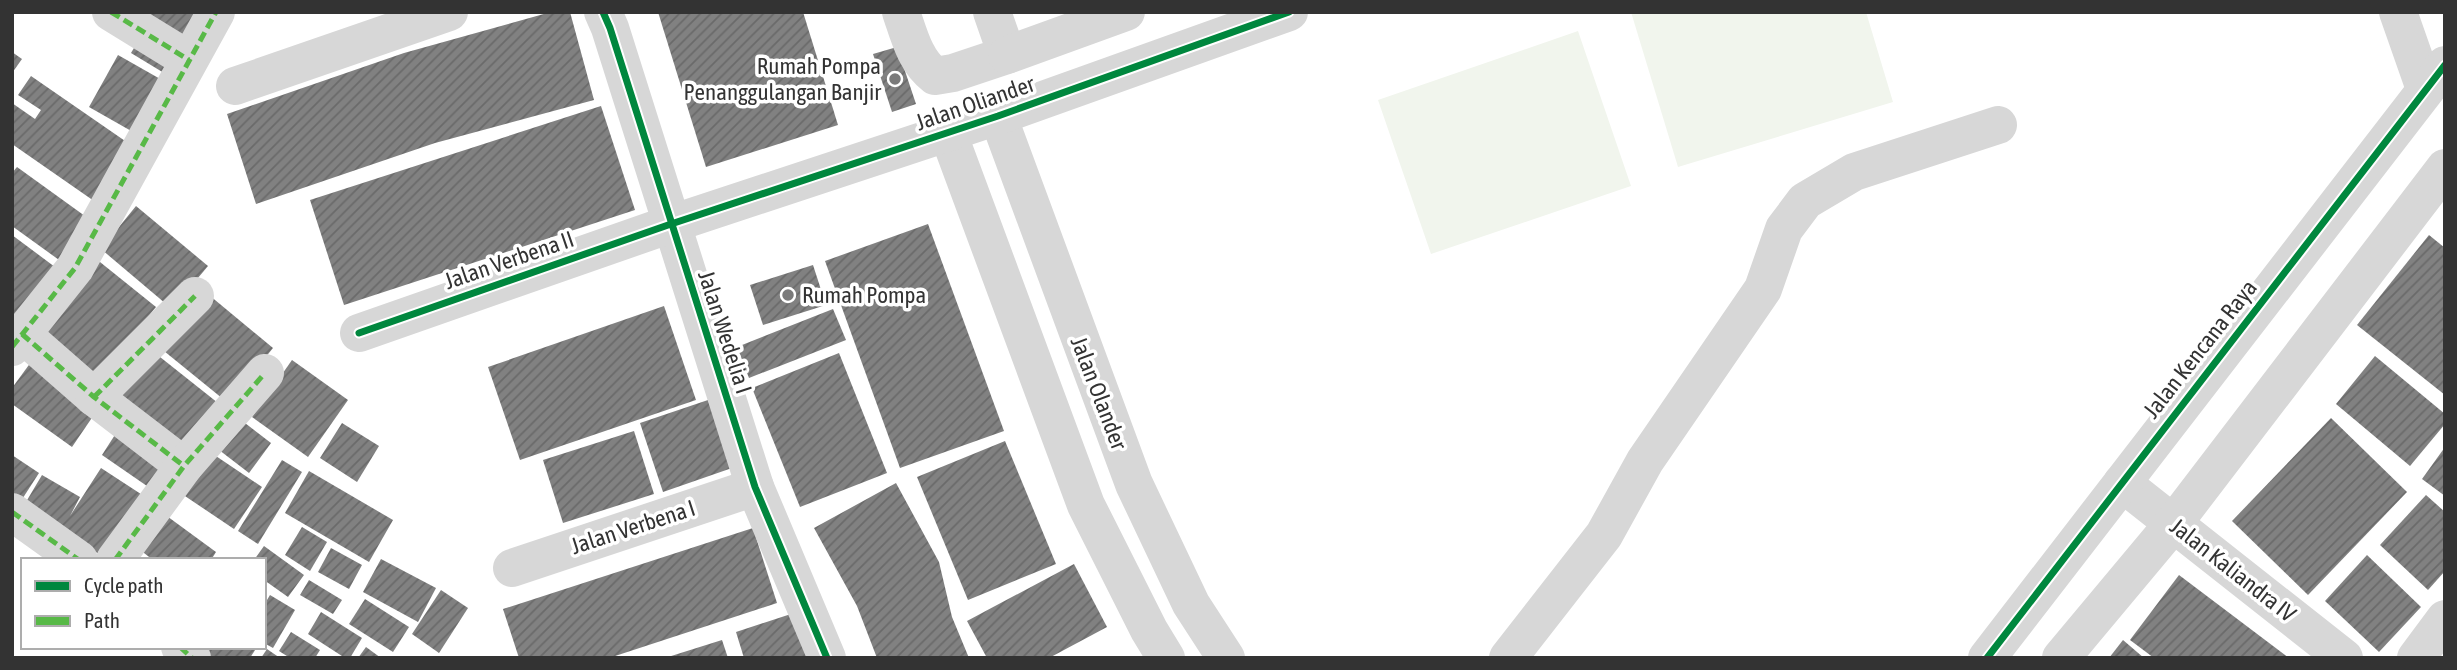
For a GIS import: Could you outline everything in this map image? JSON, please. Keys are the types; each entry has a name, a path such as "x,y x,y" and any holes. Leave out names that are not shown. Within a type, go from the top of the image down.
{"street":[{"path":"111,12 180,77"},
{"path":"184,466 17,341 75,268 216,12"},
{"path":"235,86 449,12"},
{"name":"Jalan Wedelia I","path":"603,12 755,487 827,658"},
{"path":"901,12 915,51 926,69 935,76 953,73 1007,55 1126,12"},
{"path":"992,12 1007,55"},
{"name":"Jalan Oliander","path":"671,224 999,116 1289,12"},
{"path":"2398,12 2435,77"},
{"name":"Jalan Kencana Raya","path":"1987,658 2435,77"},
{"name":"Jalan Olander","path":"999,116 1133,484 1191,604 1226,658"},
{"path":"1508,658 1604,536 1645,461 1763,289 1784,229 1805,201 1854,172 1998,125"},
{"path":"948,132 1086,505 1166,658"},
{"path":"2061,658 2173,524 2445,168"},
{"name":"Jalan Verbena II","path":"359,333 671,224"},
{"path":"94,397 195,296"},
{"path":"116,558 184,466 265,373"},
{"name":"Jalan Kaliandra IV","path":"2122,483 2344,658"},
{"name":"Jalan Verbena I","path":"512,568 755,487"},
{"path":"12,512 76,558"},
{"path":"2416,658 2445,619"}],"shaded area":[{"path":"1631,12 1866,12 1893,102 1678,167"},
{"path":"1578,31 1631,186 1431,254 1378,100"}],"building":[{"path":"151,12 197,12 181,48 143,25"},
{"path":"551,12 570,12 594,100 435,143 256,204 227,114 404,53"},
{"path":"658,12 803,12 838,125 706,167"},
{"path":"141,36 174,56 164,73 131,53"},
{"name":"Rumah Pompa Penanggulangan Banjir","path":"897,47 916,104 892,112 873,54"},
{"path":"12,52 22,59 12,73"},
{"path":"118,55 162,80 133,132 89,107"},
{"path":"31,76 128,143 94,201 12,144 12,103 35,119 41,110 18,95"},
{"path":"601,106 635,210 344,305 310,200"},
{"path":"17,167 96,224 66,265 12,226 12,173"},
{"path":"136,206 208,266 172,309 101,249"},
{"path":"928,224 1004,431 900,468 825,261"},
{"path":"12,235 55,267 17,319 12,315"},
{"path":"2429,235 2445,248 2445,395 2357,325"},
{"path":"95,258 156,307 94,383 34,333"},
{"name":"Rumah Pompa","path":"813,265 826,305 763,325 750,285"},
{"path":"209,295 273,348 228,403 164,351"},
{"path":"664,306 696,400 520,460 488,367"},
{"path":"833,309 846,340 749,378 737,347"},
{"path":"155,353 218,403 179,453 115,403"},
{"path":"839,353 887,473 800,507 752,388"},
{"path":"2375,356 2445,414 2445,424 2410,466 2336,404"},
{"path":"34,358 100,406 72,447 12,404 12,388"},
{"path":"292,360 348,400 308,457 252,417"},
{"path":"708,400 732,468 663,492 640,423"},
{"path":"232,413 271,443 249,473 210,443"},
{"path":"2331,418 2407,492 2308,595 2232,521"},
{"path":"342,423 379,446 357,482 320,458"},
{"path":"120,427 179,466 160,495 102,455"},
{"path":"634,431 654,494 563,523 543,460"},
{"path":"1005,441 1056,564 968,600 917,477"},
{"path":"2445,447 2445,496 2422,479"},
{"path":"204,448 262,487 234,529 176,490"},
{"path":"12,455 39,473 19,504 12,499"},
{"path":"282,460 302,472 258,544 238,531"},
{"path":"101,468 147,498 105,558 23,507 42,475 80,497 70,516"},
{"path":"309,471 393,520 369,562 285,513"},
{"path":"896,483 939,562 952,617 969,658 877,658 857,606 814,528"},
{"path":"2426,495 2445,512 2445,571 2428,590 2380,545"},
{"path":"160,511 216,552 212,558 150,558 135,546"},
{"path":"302,527 327,542 310,571 285,555"},
{"path":"753,528 777,603 609,658 519,658 503,609"},
{"path":"264,546 304,575 288,597 266,581 266,558 255,558"},
{"path":"331,548 362,565 349,589 318,572"},
{"path":"2367,555 2421,607 2379,652 2325,601"},
{"path":"381,559 436,588 418,622 363,592"},
{"path":"1074,564 1107,627 1049,658 987,658 967,621"},
{"path":"2179,575 2289,658 2154,658 2130,640"},
{"path":"309,580 342,600 333,614 300,595"},
{"path":"441,590 468,608 439,653 412,634"},
{"path":"270,595 295,610 273,648 266,644 266,602"},
{"path":"365,599 409,627 393,652 349,624"},
{"path":"321,612 362,638 350,658 345,658 308,634"},
{"path":"797,612 812,658 744,658 736,632"},
{"path":"291,632 320,650 315,658 290,658 279,651"},
{"path":"722,640 728,658 668,657"},
{"path":"2123,640 2144,658 2109,658"},
{"path":"366,647 381,658 358,658"},
{"path":"204,649 256,649 250,658 207,658"},
{"path":"267,649 280,658 261,658"}],"marked path":[{"path":"111,12 189,60"},
{"path":"12,347 75,268 216,12"},
{"path":"94,397 195,296"},
{"path":"22,334 94,397 184,466"},
{"path":"116,558 184,466 265,373"},
{"path":"12,512 76,558"},
{"path":"182,649 192,658"}],"cycle path":[{"path":"603,12 755,487 827,658"},
{"path":"359,333 671,224 998,116 1289,12"},
{"path":"1987,658 2445,65"}],"place":[{"name":"Rumah Pompa Penanggulangan Banjir","path":"895,79"},
{"name":"Rumah Pompa","path":"788,295"}]}
